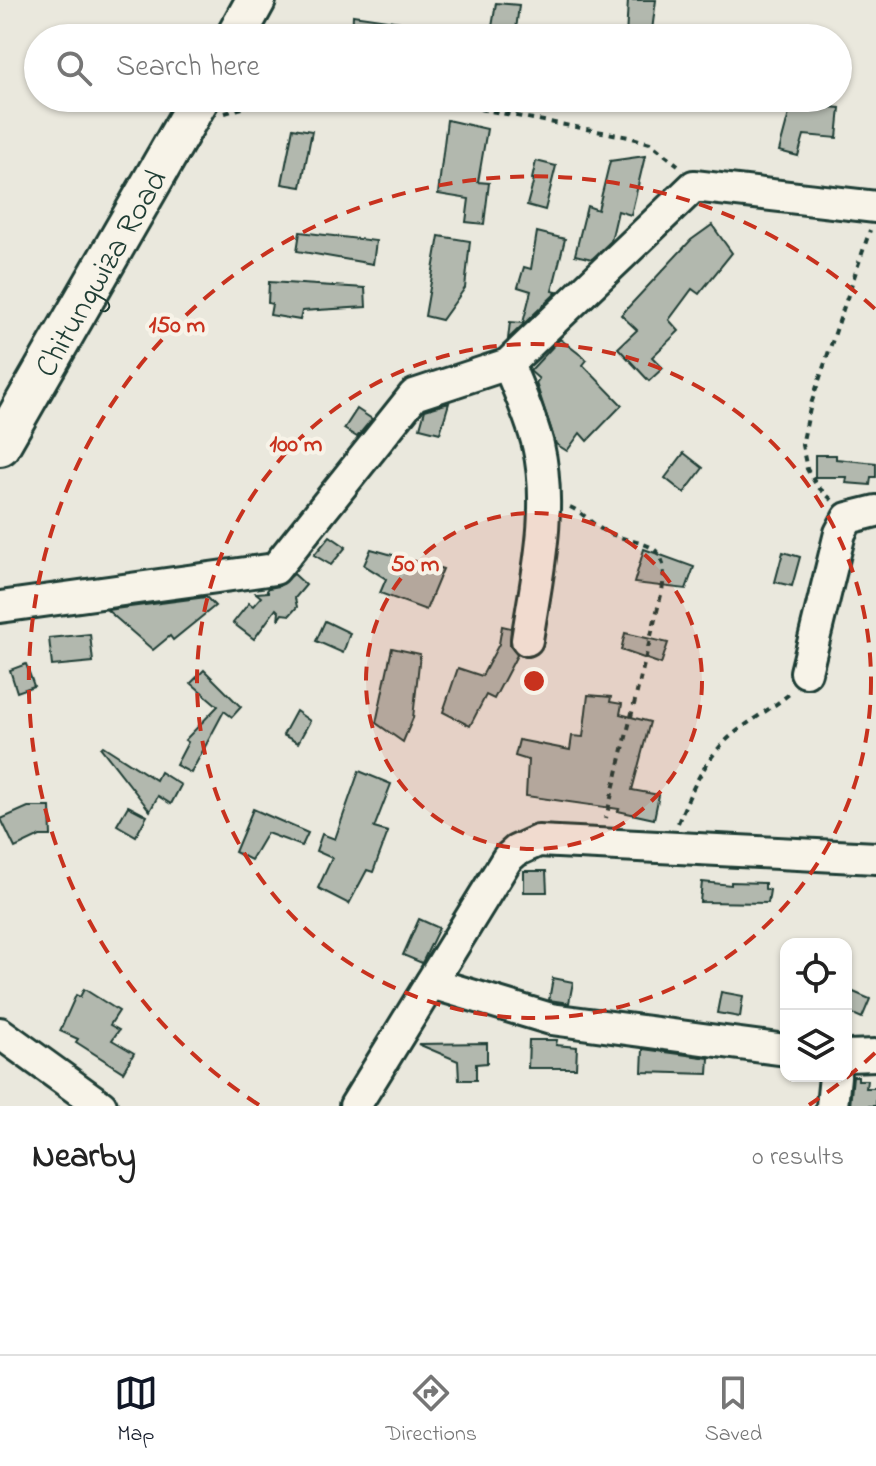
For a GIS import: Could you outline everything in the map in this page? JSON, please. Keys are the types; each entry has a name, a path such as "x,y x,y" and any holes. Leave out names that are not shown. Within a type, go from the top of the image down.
{"main road":[{"path":"243,24 256,0"},
{"name":"Chitungwiza Road","path":"0,446 192,112"}],"street":[{"path":"0,607 275,569 414,395 508,364 694,186 873,207"},
{"path":"508,364 538,446 545,501 527,640"},
{"path":"806,672 840,533 862,514"},
{"path":"355,1106 507,859 516,851 538,841 876,858"},
{"path":"431,983 551,1019 780,1049"},
{"path":"0,1033 101,1106"},
{"path":"852,1056 876,1055"},
{"path":"832,1106 834,1082"}],"path":[{"path":"497,112 650,143 678,164 694,186"},
{"path":"862,514 812,478 802,445 811,404 871,227 873,207"},
{"path":"545,501 575,509 602,529 649,547 665,564 662,591 601,844"},
{"path":"670,848 689,797 711,758 728,739 795,689 806,672"}],"building":[{"path":"628,0 656,0 653,24 627,24"},
{"path":"496,3 519,5 517,24 492,24"},
{"path":"353,15 408,23 408,24 353,24"},
{"path":"789,112 840,112 837,138 804,135 798,156 779,151"},
{"path":"447,120 487,129 478,182 489,183 484,224 466,222 469,199 438,194"},
{"path":"293,128 312,131 301,187 282,184"},
{"path":"645,156 631,215 618,211 611,241 592,259 575,255 587,206 598,210 610,161"},
{"path":"536,161 556,166 545,210 527,205"},
{"path":"712,225 732,253 699,294 692,289 669,320 679,331 652,357 663,368 649,381 618,348 637,330 621,315 691,240"},
{"path":"300,232 376,241 373,264 297,251"},
{"path":"537,232 565,239 552,291 557,292 508,339 510,322 523,323 531,291 518,287 524,267 531,269"},
{"path":"439,236 470,241 465,288 442,320 425,316"},
{"path":"269,282 365,288 366,307 302,311 300,320 270,315"},
{"path":"560,339 587,360 583,365 622,405 587,441 580,433 567,451 556,444 536,383 539,379 530,371"},
{"path":"449,403 440,433 420,428 425,410"},
{"path":"357,409 372,419 357,437 344,429"},
{"path":"684,453 703,468 684,493 665,478"},
{"path":"815,455 836,455 836,459 876,463 876,477 871,477 870,485 846,483 847,477 815,477"},
{"path":"330,536 346,547 331,565 314,555"},
{"path":"371,549 443,569 426,610 380,593 386,579 364,565"},
{"path":"644,549 694,567 686,589 634,583"},
{"path":"783,552 800,557 792,586 775,582"},
{"path":"294,574 306,585 295,598 297,607 290,615 282,614 278,620 279,612 276,609 254,639 233,623 249,603 253,606 261,597 256,593 269,592 266,592 269,588 279,586"},
{"path":"206,597 215,606 173,640 170,636 153,650 107,610"},
{"path":"325,621 350,633 343,653 316,641"},
{"path":"502,626 511,628 510,646 517,655 494,699 486,695 470,726 443,712 458,668 482,676 499,644"},
{"path":"625,633 668,643 661,664 621,650"},
{"path":"90,634 93,662 52,666 49,638"},
{"path":"392,648 420,654 413,718 403,742 376,723"},
{"path":"26,664 34,686 17,692 10,670"},
{"path":"204,670 241,707 232,717 224,711 191,773 176,765 188,742 185,740 218,706 191,683"},
{"path":"588,695 611,697 610,702 622,704 620,714 650,722 632,790 659,795 654,819 619,809 526,796 528,760 515,756 519,740 570,750 572,736 583,737"},
{"path":"296,711 310,721 298,743 283,735"},
{"path":"103,746 156,780 160,772 181,785 171,804 158,796 150,811 101,748"},
{"path":"359,771 391,784 374,828 388,832 373,872 367,870 349,904 318,888 332,858 316,851 322,834 335,839"},
{"path":"128,806 147,816 136,836 117,825"},
{"path":"28,807 50,807 51,836 40,836 15,848 1,819"},
{"path":"253,809 308,833 302,846 267,833 251,860 235,852"},
{"path":"524,871 546,871 547,892 524,892"},
{"path":"702,882 731,885 731,882 765,883 765,889 770,890 768,903 700,902"},
{"path":"419,919 439,928 422,963 403,955"},
{"path":"553,978 573,982 569,1003 549,1000"},
{"path":"84,989 119,1011 110,1025 119,1030 112,1040 134,1053 123,1072 76,1042 78,1039 60,1031 76,995 80,997"},
{"path":"852,991 870,999 862,1018 852,1014"},
{"path":"721,992 743,996 740,1017 717,1013"},
{"path":"529,1040 557,1040 556,1045 577,1047 576,1068 528,1068"},
{"path":"487,1043 487,1063 476,1064 476,1080 459,1080 458,1061 418,1044"},
{"path":"643,1049 709,1058 708,1074 642,1072"},
{"path":"853,1076 858,1076 858,1080 867,1080 866,1088 876,1088 876,1106 850,1106"}]}
